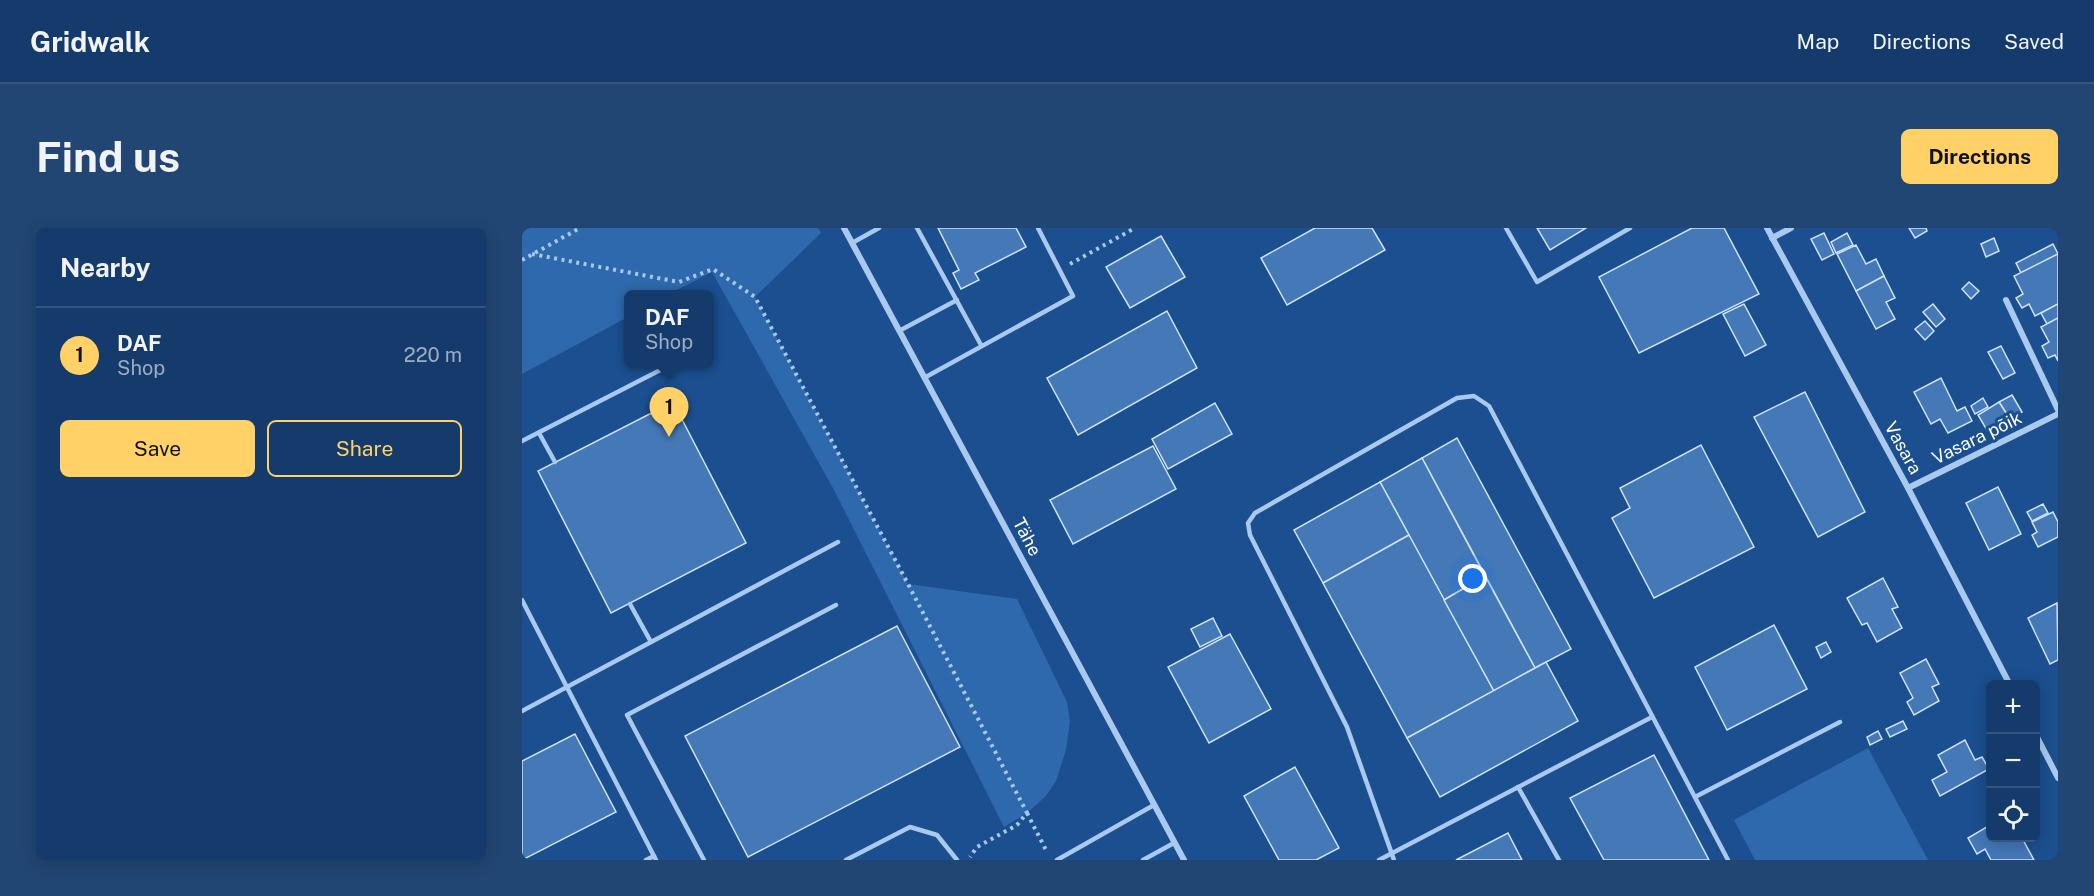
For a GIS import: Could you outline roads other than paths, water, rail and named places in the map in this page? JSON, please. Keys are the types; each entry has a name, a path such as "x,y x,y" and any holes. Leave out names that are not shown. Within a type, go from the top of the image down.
{"street":[{"name":"Tähe","path":"844,228 1184,860"},
{"name":"Vasara","path":"1767,228 1908,488 2008,680"},
{"path":"1772,238 1791,228"},
{"name":"Vasara põik","path":"1908,488 2058,412 2006,300"},
{"path":"2040,743 2058,778"}],"lane":[{"path":"852,243 879,228"},
{"path":"917,228 981,345"},
{"path":"924,378 1073,296 1038,228"},
{"path":"1506,228 1538,282 1630,228"},
{"path":"898,331 957,300"},
{"path":"522,441 662,368"},
{"path":"1394,860 1347,728 1250,535 1248,523 1255,513 1457,398 1474,396 1489,406 1728,860"},
{"path":"539,433 555,462"},
{"path":"522,711 838,542"},
{"path":"522,600 655,858 646,860"},
{"path":"630,604 651,642"},
{"path":"704,860 627,715 836,605"},
{"path":"1379,860 1652,717"},
{"path":"1695,797 1840,722"},
{"path":"1518,787 1558,860"},
{"path":"1056,860 1154,805"},
{"path":"846,860 910,827 937,835 957,860"},
{"path":"1143,860 1174,843"}],"place":[{"name":"DAF","path":"669,437"}]}
